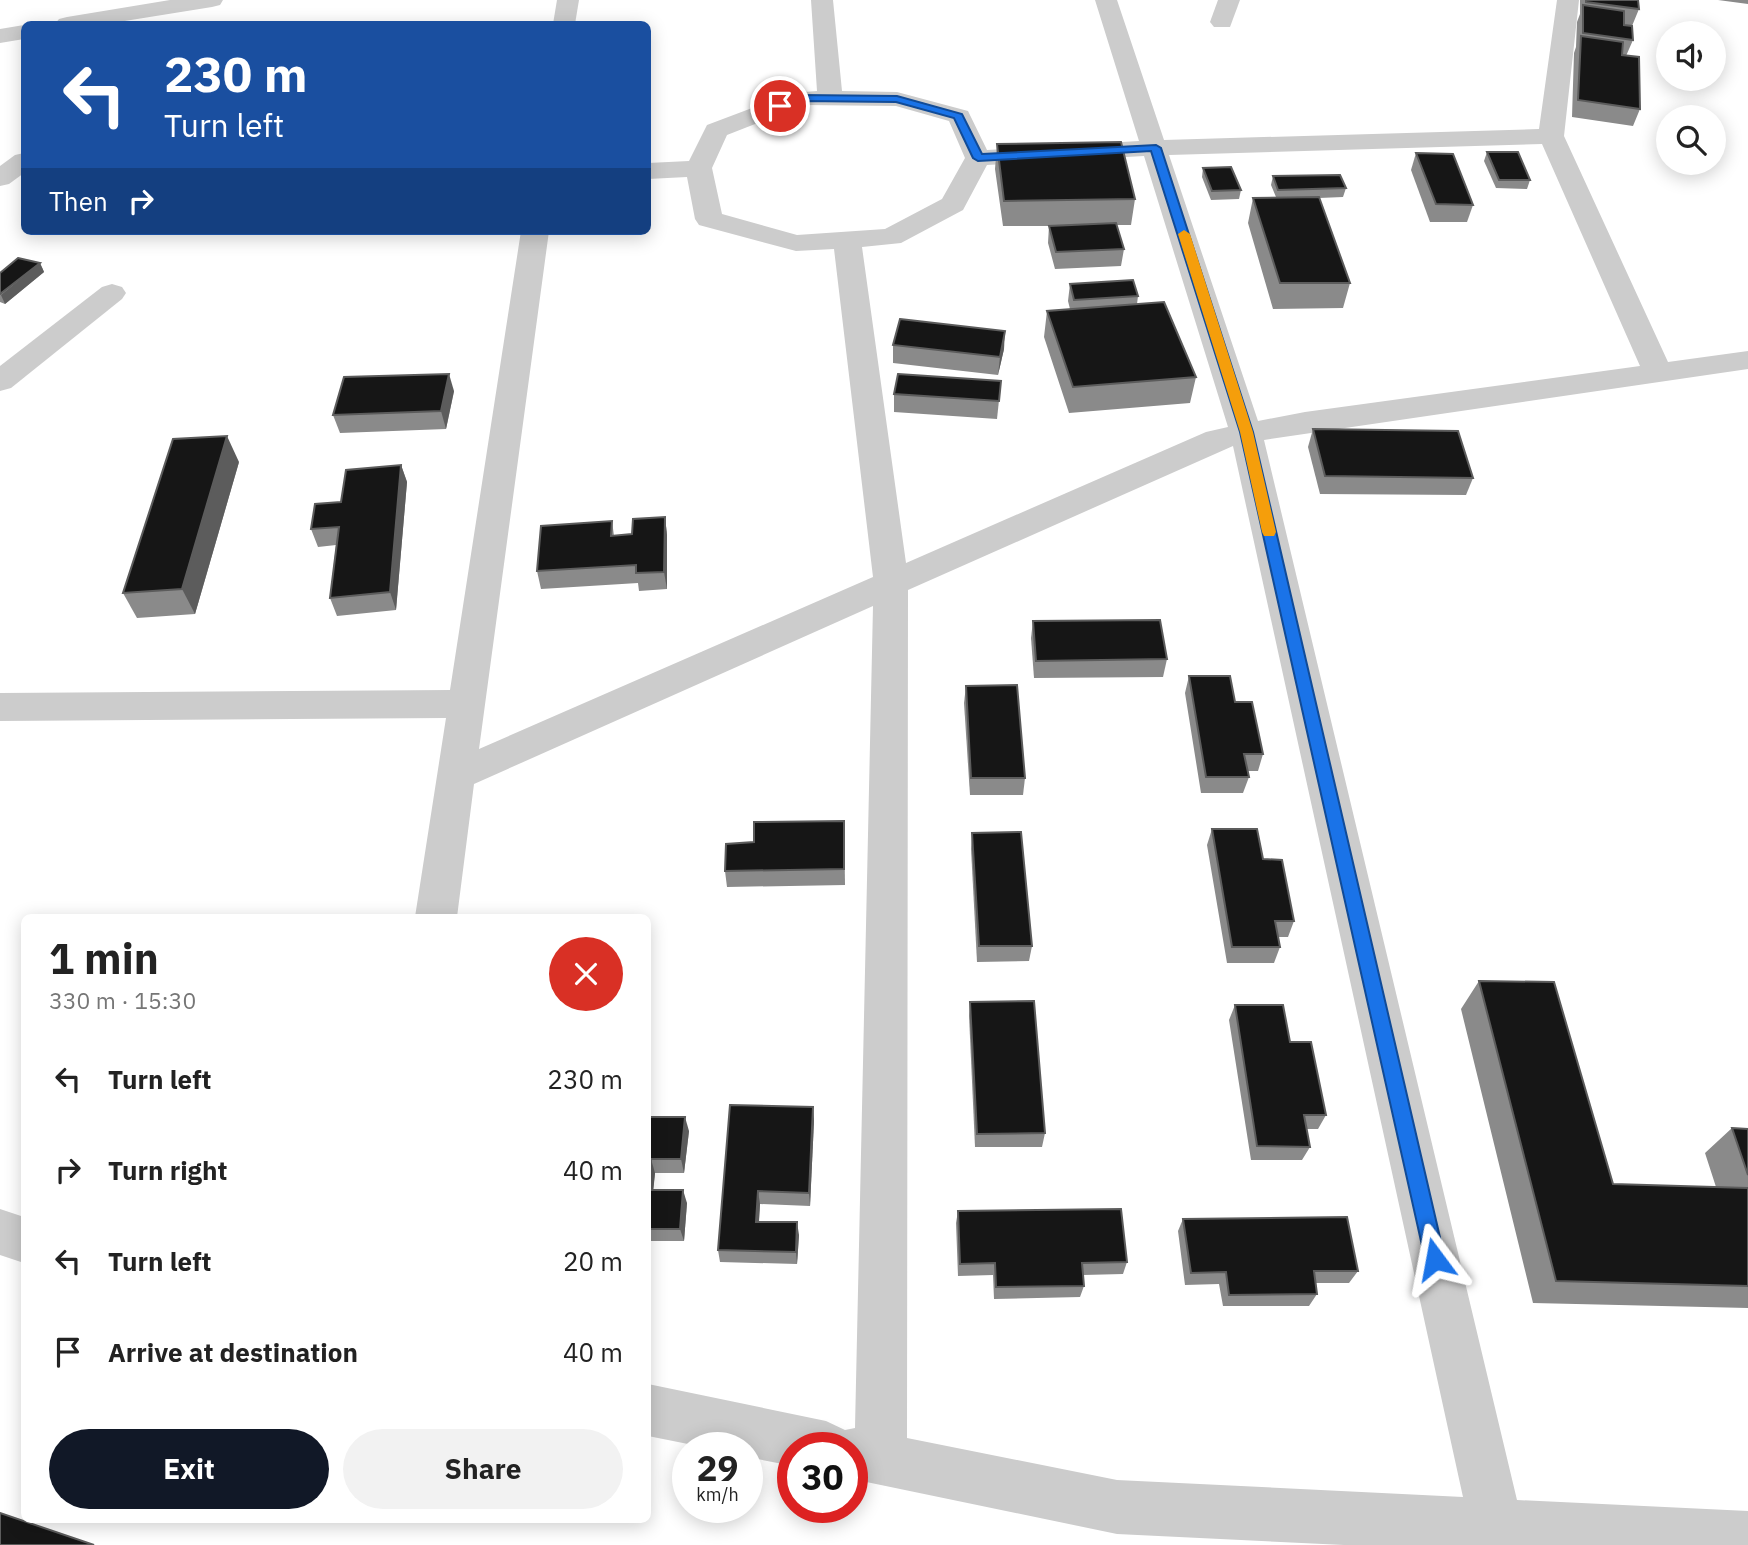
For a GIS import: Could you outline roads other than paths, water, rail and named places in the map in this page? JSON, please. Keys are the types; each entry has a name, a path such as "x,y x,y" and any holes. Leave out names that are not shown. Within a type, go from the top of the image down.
{"street":[{"path":"72,21 83,0"},
{"path":"89,21 212,0"},
{"path":"564,21 568,0"},
{"path":"822,0 830,99"},
{"path":"1106,0 1246,432 1496,1525"},
{"path":"1568,0 1551,136 1658,373"},
{"path":"0,36 21,32"},
{"path":"801,98 897,99 959,116 978,158 953,204 891,237 796,243 709,219 699,168 716,130 801,98"},
{"path":"978,158 1156,148 1551,136"},
{"path":"0,178 21,163"},
{"path":"651,171 699,168"},
{"path":"436,914 534,235"},
{"path":"847,240 891,583 868,1432"},
{"path":"0,381 112,293"},
{"path":"458,775 1217,439 1246,432 1748,360"},
{"path":"0,707 468,704"},
{"path":"0,1232 21,1239"},
{"path":"651,1411 777,1437"},
{"path":"868,1456 1117,1507 1748,1538"}]}
